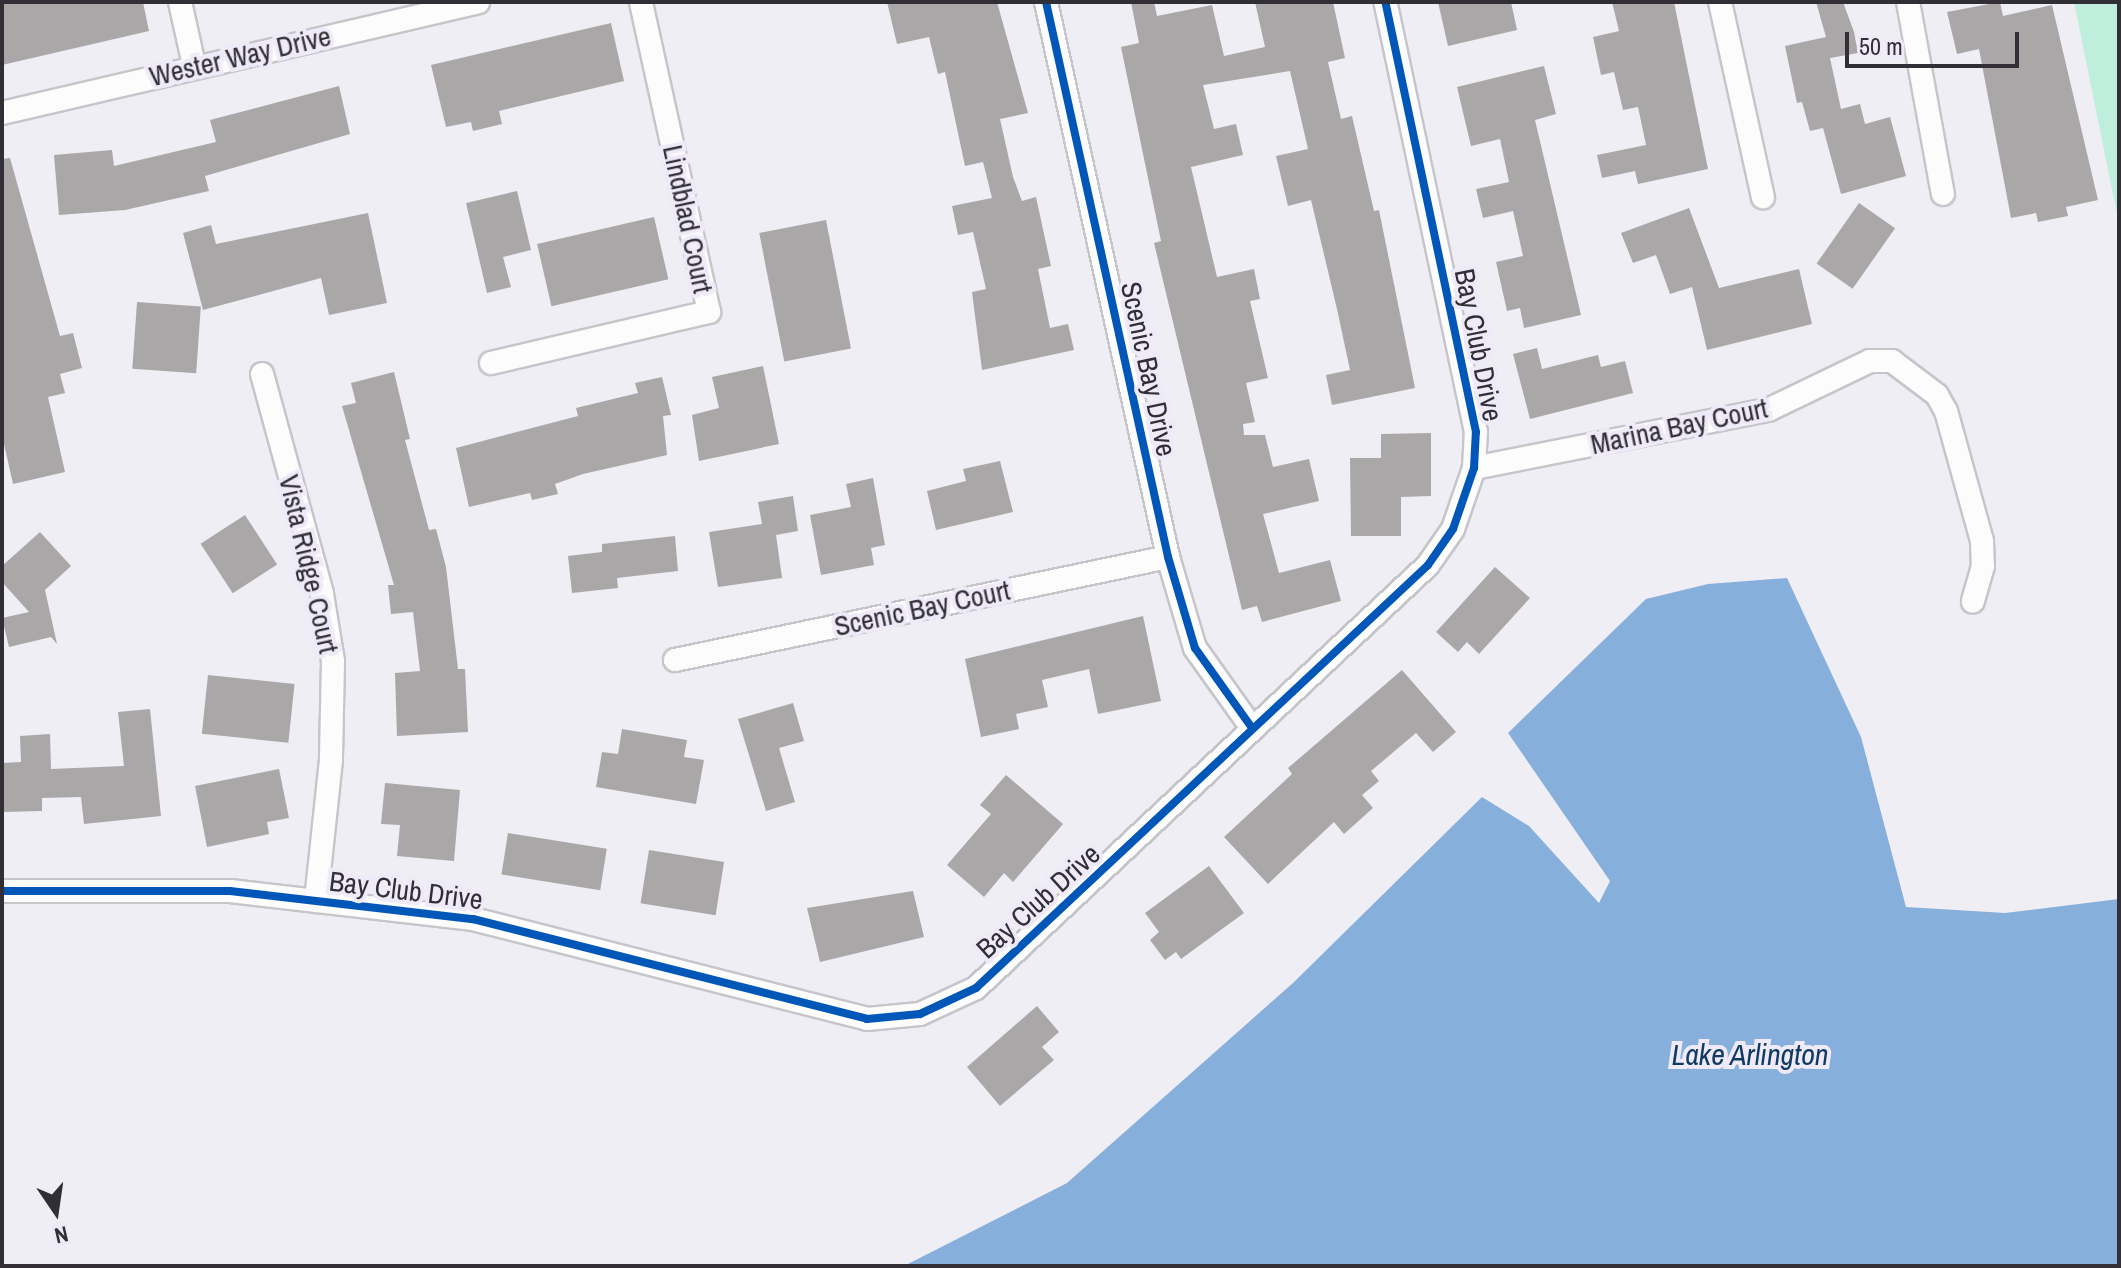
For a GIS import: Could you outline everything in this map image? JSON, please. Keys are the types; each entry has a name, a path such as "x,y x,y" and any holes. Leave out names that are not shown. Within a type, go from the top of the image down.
{"street":[{"path":"180,2 194,65"},
{"name":"Wester Way Drive","path":"2,113 194,65 478,2"},
{"name":"Lindblad Court","path":"491,363 709,312 641,2"},
{"name":"Scenic Bay Drive","path":"1046,2 1168,557 1195,648 1252,728"},
{"name":"Bay Club Drive","path":"2,891 230,891 473,919 867,1019 920,1014 976,988 1428,565 1453,529 1474,468 1476,432 1385,2"},
{"path":"1720,2 1763,197"},
{"path":"1908,2 1943,194"},
{"name":"Marina Bay Court","path":"1474,468 1768,410 1870,361 1892,361 1937,395 1946,411 1982,541 1983,566 1973,602"},
{"name":"Vista Ridge Court","path":"262,374 322,594 333,661 331,760 316,901"},
{"name":"Scenic Bay Court","path":"675,660 1168,557"}],"green space":[{"path":"2074,2 2119,2 2119,224"}],"water":[{"name":"Lake Arlington","path":"1787,578 1861,737 1906,907 2005,913 2119,899 2119,1266 904,1266 1067,1183 1293,983 1482,797 1529,826 1599,903 1610,881 1508,733 1646,599 1708,584"}],"building":[{"path":"2,2 143,2 149,31 2,65"},
{"path":"887,2 997,2 1028,113 1000,119 1013,177 1022,201 1036,197 1051,266 1038,269 1050,328 1068,324 1074,350 982,370 972,292 986,289 973,232 958,235 952,206 992,198 983,162 965,166 945,72 938,74 929,37 897,44"},
{"path":"1131,2 1154,2 1157,16 1212,5 1224,56 1265,47 1255,2 1333,2 1345,58 1328,62 1341,119 1352,116 1374,211 1379,210 1415,388 1332,405 1326,375 1350,370 1337,309 1311,200 1288,206 1276,156 1308,149 1290,71 1203,85 1214,129 1236,124 1243,155 1191,167 1217,277 1254,269 1260,299 1250,301 1268,378 1246,383 1255,422 1243,424 1244,435 1265,435 1273,467 1309,459 1319,501 1263,514 1279,573 1330,560 1341,601 1262,622 1257,606 1242,610 1154,243 1161,241 1121,47 1139,43"},
{"path":"1438,2 1511,2 1517,30 1448,46"},
{"path":"1612,2 1674,2 1708,169 1638,184 1635,171 1602,178 1597,155 1646,145 1638,107 1623,110 1614,72 1601,75 1593,37 1619,31"},
{"path":"1816,2 1843,2 1854,32 1858,53 1830,58 1841,109 1860,104 1865,124 1890,117 1906,176 1841,194 1823,128 1810,131 1802,102 1797,103 1785,46 1826,37"},
{"path":"2000,2 2003,16 2052,5 2098,200 2066,207 2068,216 2038,222 2036,213 2011,218 1979,49 1957,54 1947,12"},
{"path":"611,23 624,81 499,111 502,124 473,131 471,122 446,127 431,65"},
{"path":"1544,66 1556,114 1535,120 1581,315 1524,328 1520,308 1507,311 1496,262 1523,256 1513,211 1483,218 1476,189 1509,182 1500,139 1471,146 1457,87"},
{"path":"339,86 350,134 205,176 209,191 125,210 59,215 54,155 112,150 114,166 216,142 210,120"},
{"path":"10,158 60,336 73,333 82,368 60,374 65,393 48,397 65,472 13,484 2,435 2,159"},
{"path":"517,191 531,250 503,257 511,287 487,293 466,203"},
{"path":"1859,203 1895,228 1853,289 1817,264"},
{"path":"1689,208 1719,288 1799,269 1812,324 1707,350 1692,287 1670,294 1656,255 1633,263 1621,233"},
{"path":"368,213 387,303 329,315 321,278 203,310 183,233 211,225 216,244"},
{"path":"654,217 668,279 551,306 537,244"},
{"path":"826,220 851,349 784,362 759,233"},
{"path":"137,302 201,306 196,373 132,369"},
{"path":"1537,348 1542,369 1598,355 1601,367 1625,361 1633,393 1530,419 1513,354"},
{"path":"763,366 779,444 699,461 692,415 719,408 712,377"},
{"path":"394,372 410,439 405,440 429,530 436,529 446,567 458,669 465,669 468,732 397,736 395,673 420,671 413,612 391,614 388,585 394,585 342,406 356,403 351,383"},
{"path":"662,377 671,415 663,416 667,455 583,474 555,484 558,494 532,500 530,493 469,507 456,448 578,416 576,408 638,393 635,383"},
{"path":"1431,433 1431,496 1401,497 1401,536 1351,536 1350,458 1381,458 1381,434"},
{"path":"1000,461 1013,512 936,530 927,491 966,481 963,469"},
{"path":"873,478 885,545 871,548 874,565 821,575 810,515 851,507 846,484"},
{"path":"793,496 798,531 776,535 782,578 718,587 709,532 762,524 758,502"},
{"path":"245,515 277,564 233,593 201,544"},
{"path":"40,532 71,566 45,590 57,644 51,637 9,647 2,618 29,612 2,582 2,566"},
{"path":"675,536 678,571 617,578 618,588 572,593 568,556 602,552 602,544"},
{"path":"1495,567 1530,598 1479,654 1467,642 1458,652 1436,632"},
{"path":"1143,616 1161,701 1098,714 1089,669 1042,680 1048,707 1016,714 1019,729 981,737 965,659"},
{"path":"1402,670 1456,732 1433,752 1416,733 1371,771 1379,781 1362,795 1373,808 1344,834 1334,822 1268,884 1224,837 1292,774 1288,768"},
{"path":"208,675 295,684 288,743 202,734"},
{"path":"793,703 804,741 779,748 795,802 766,811 738,719"},
{"path":"150,709 161,816 84,824 81,797 42,798 42,811 2,812 2,763 21,762 20,736 50,734 51,769 124,766 118,712"},
{"path":"622,729 687,740 684,757 704,760 696,804 596,787 602,752 618,754"},
{"path":"279,769 289,818 267,822 269,834 207,847 195,786"},
{"path":"1006,775 1063,824 1013,882 1004,873 984,897 947,865 991,814 980,805"},
{"path":"385,783 460,790 454,861 397,856 400,825 381,824"},
{"path":"508,833 607,849 600,890 501,874"},
{"path":"649,850 724,862 716,915 641,903"},
{"path":"1209,866 1244,913 1181,959 1176,952 1165,960 1150,940 1159,932 1145,913"},
{"path":"913,891 924,937 820,962 807,908"},
{"path":"1037,1006 1059,1032 1042,1047 1054,1060 1000,1106 967,1067"}],"cycle path":[{"path":"1046,2 1168,557 1195,648 1252,728"},
{"path":"2,891 230,891 473,919 867,1019 920,1014 976,988 1428,565 1453,529 1474,468 1476,432 1385,2"}]}
